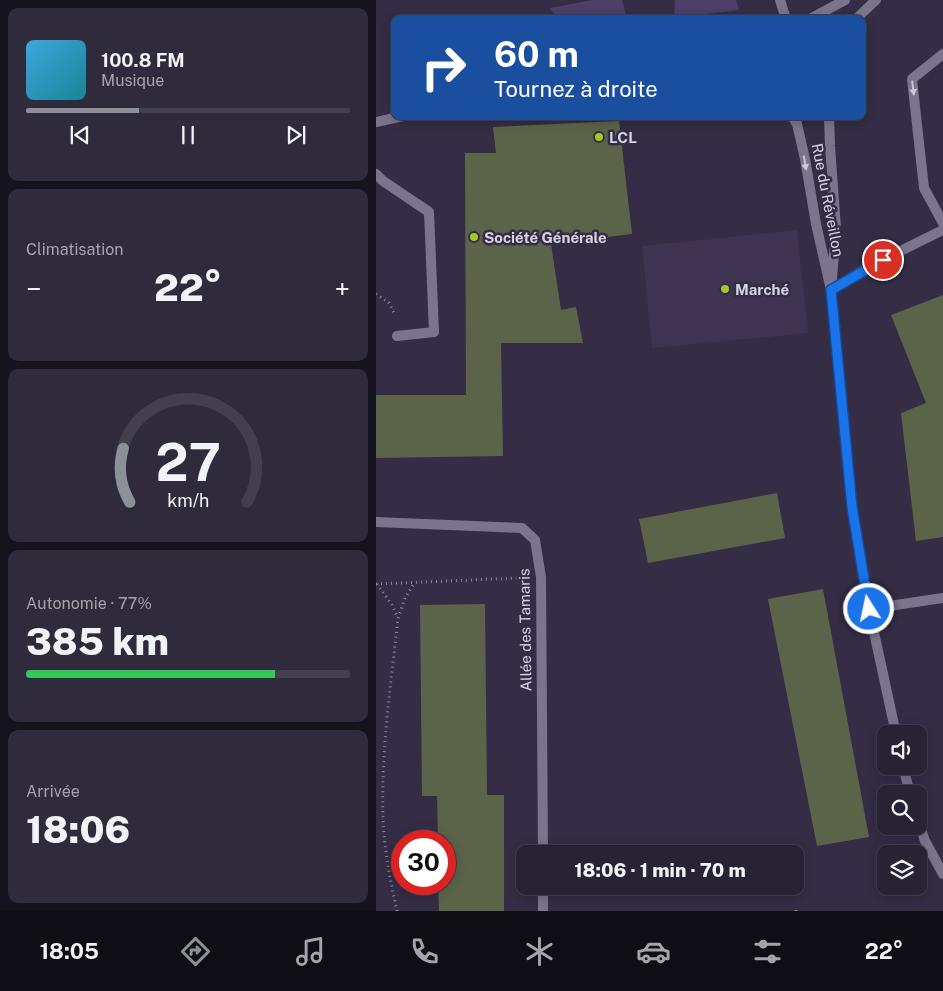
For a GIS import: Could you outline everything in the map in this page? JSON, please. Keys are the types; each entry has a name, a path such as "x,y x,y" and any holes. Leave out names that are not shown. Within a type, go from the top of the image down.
{"street":[{"path":"780,0 785,15"},
{"path":"817,15 845,0"},
{"path":"860,15 876,0"},
{"path":"943,54 912,79 924,188 943,223"},
{"path":"376,122 391,119"},
{"name":"Rue du Réveillon","path":"794,120 805,159 816,224 831,290 852,507 869,609 894,725"},
{"name":"Rue du Réveillon","path":"829,120 836,228 831,290"},
{"path":"376,174 383,181 429,212 434,332 397,336"},
{"path":"831,290 868,267 943,230"},
{"name":"Allée des Tamaris","path":"376,522 522,528 535,540 541,577 543,845"},
{"path":"869,609 943,598"},
{"path":"923,835 943,874"},
{"path":"543,895 543,911"}],"path":[{"path":"376,584 541,577"},
{"path":"397,911 388,868 383,818 383,758 398,618 405,598 415,582"},
{"path":"376,584 389,600 398,618"}],"shaded area":[{"path":"593,0 622,0 626,15 554,15 550,8"},
{"path":"675,0 736,0 739,10 698,15 674,15"},
{"name":"Marché","path":"797,230 808,333 652,348 642,246"}],"building":[{"path":"619,121 632,234 551,244 561,310 576,307 583,343 501,343 503,456 376,458 376,395 466,395 465,153 496,153 493,127"},
{"path":"943,295 943,537 916,541 901,413 926,403 891,315"},
{"path":"777,493 785,538 648,563 639,519"},
{"path":"823,589 869,837 817,846 768,599"},
{"path":"485,604 487,795 504,795 504,911 439,911 438,895 456,895 456,830 438,830 437,796 422,796 420,605"}],"place":[{"name":"LCL","path":"599,137"},
{"name":"Société Générale","path":"474,237"},
{"name":"Marché","path":"725,289"}],"route":[{"path":"869,609 852,507 831,290 883,260"}]}
